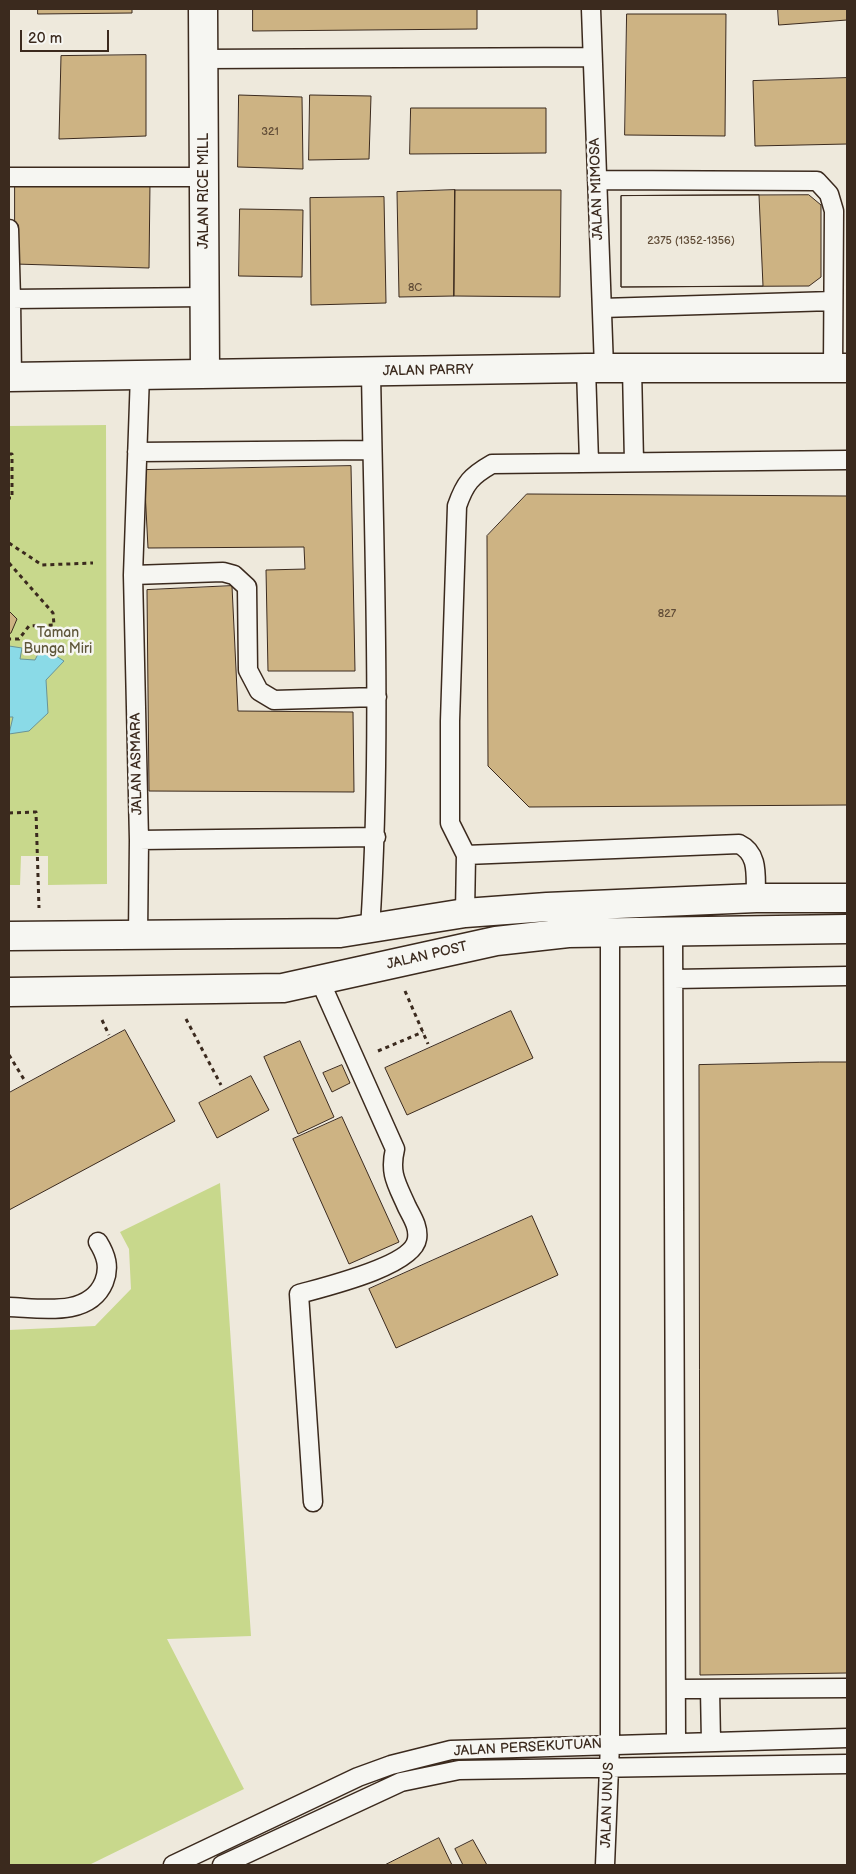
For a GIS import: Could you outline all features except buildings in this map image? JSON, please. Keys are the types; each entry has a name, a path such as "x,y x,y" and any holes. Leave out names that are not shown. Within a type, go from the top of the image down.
{"street":[{"name":"JALAN RICE MILL","path":"203,9 206,373"},
{"name":"JALAN PARRY","path":"10,377 595,368 840,368"},
{"path":"9,936 340,933 465,913 547,907 756,898 847,898"},
{"name":"JALAN POST","path":"9,992 283,988 496,940 568,933 847,929"}],"lane":[{"name":"JALAN MIMOSA","path":"590,462 595,368 602,308 591,9"},
{"path":"203,59 592,57"},
{"path":"9,177 204,177"},
{"path":"597,180 817,181 829,194 834,211 833,301 840,368"},
{"path":"9,229 11,299 10,377"},
{"path":"11,299 205,296"},
{"path":"602,308 833,301"},
{"path":"632,368 634,462"},
{"path":"370,929 376,837 377,697 371,372"},
{"name":"JALAN ASMARA","path":"138,936 139,840 133,575 140,374"},
{"path":"137,452 372,450"},
{"path":"465,913 466,855 450,823 450,720 457,506 464,487 476,473 492,464 847,460"},
{"path":"133,575 223,572 234,575 247,588 248,670 259,692 274,700 377,697"},
{"path":"139,840 376,837"},
{"path":"466,855 739,844 748,848 754,858 756,898"},
{"path":"673,931 676,1742"},
{"name":"JALAN UNUS","path":"605,1865 610,1768 610,932"},
{"path":"674,979 847,976"},
{"path":"313,1502 300,1294 355,1279 409,1254 417,1240 416,1227 392,1173 396,1149 320,981"},
{"path":"9,1307 66,1308 85,1303 100,1290 107,1275 106,1257 98,1242"},
{"path":"676,1689 847,1688"},
{"path":"710,1689 711,1742"},
{"name":"JALAN PERSEKUTUAN","path":"172,1865 358,1778 391,1765 451,1750 847,1738"},
{"name":"JALAN PERSEKUTUAN","path":"222,1865 401,1782 459,1770 847,1764"}],"path":[{"path":"9,454 12,454 12,498 9,498"},
{"path":"9,543 42,565 93,563"},
{"path":"9,563 53,613 54,625 28,626 19,639 9,639"},
{"path":"9,812 36,812 40,936"},
{"path":"393,963 428,1044"},
{"path":"171,989 221,1085"},
{"path":"356,1060 423,1032"},
{"path":"9,1055 25,1080"}],"green space":[{"name":"Taman Bunga Miri","path":"106,425 107,884 48,885 48,856 21,856 20,885 9,885 9,426"},
{"path":"220,1183 251,1636 167,1639 244,1789 89,1865 9,1865 9,1330 95,1326 131,1289 129,1249 120,1232"}],"water":[{"path":"9,646 22,648 20,659 35,660 40,650 47,650 64,661 46,680 48,713 29,731 9,734 13,717 9,717"}]}
